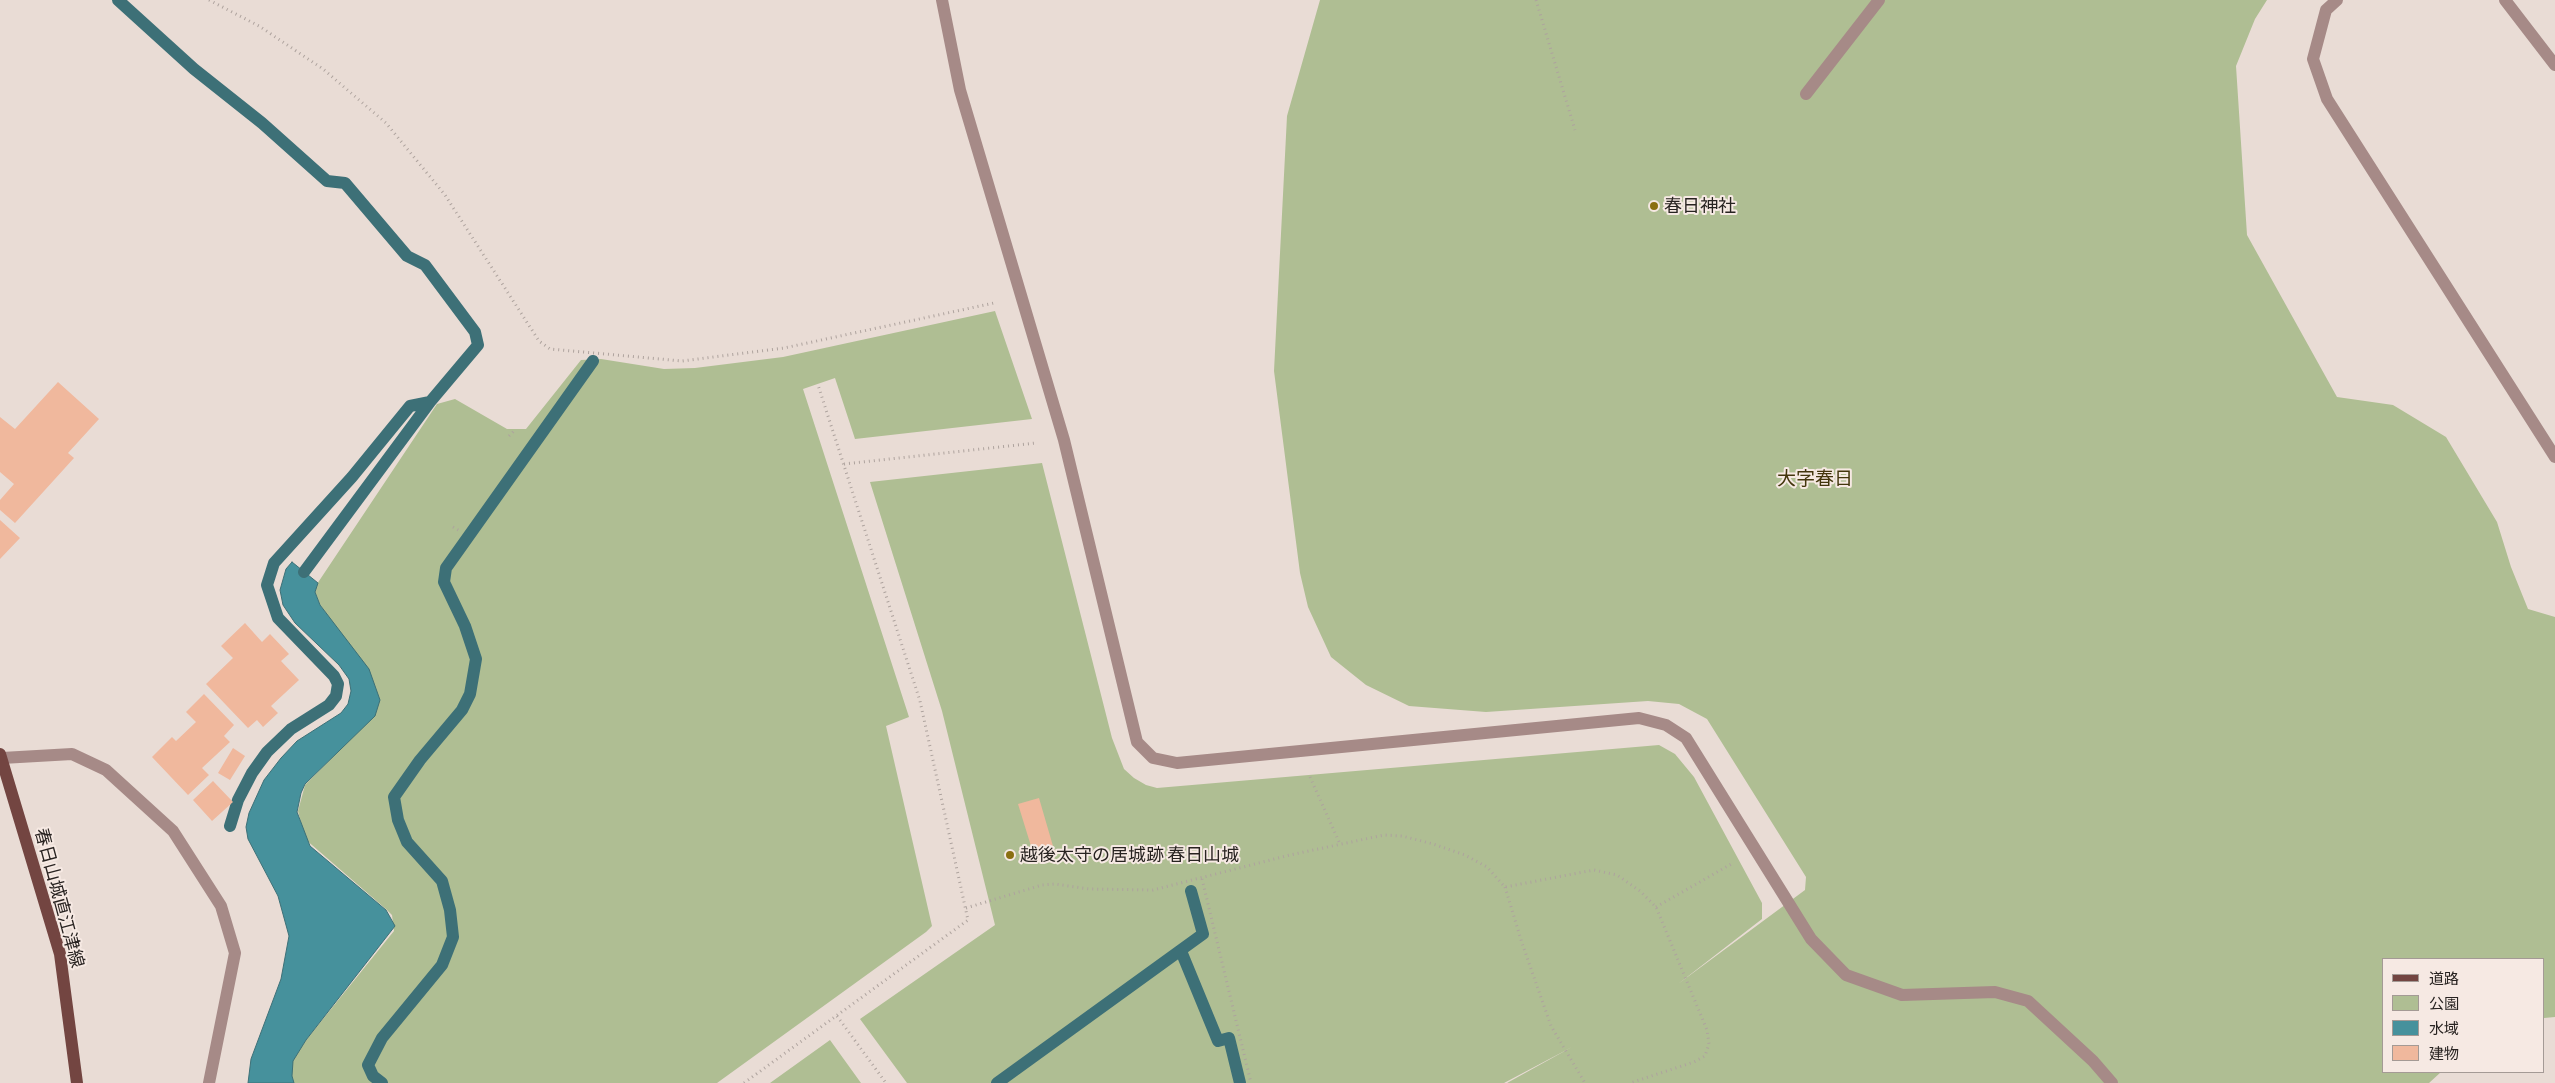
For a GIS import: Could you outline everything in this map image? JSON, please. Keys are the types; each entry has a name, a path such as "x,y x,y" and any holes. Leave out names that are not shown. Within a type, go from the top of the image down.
{"main road":[{"name":"春日山城直江津線","path":"1,756 60,954 77,1083"}],"street":[{"path":"942,0 960,90 1064,440 1137,742 1153,758 1177,763 1639,718 1666,725 1686,738 1811,939 1846,975 1902,995 1995,992 2028,1001 2093,1061 2112,1083"},
{"path":"1806,94 1878,0"},
{"path":"2337,0 2326,10 2314,59 2327,99 2555,457"},
{"path":"2505,0 2555,65"},
{"path":"1,756 72,754 106,770 173,831 221,906 235,953 209,1083"}],"path":[{"path":"209,0 259,26 323,69 386,123 444,195 539,341 550,350 682,361 784,348 1022,297"},
{"path":"1536,0 1575,130"},
{"path":"744,1083 968,920 920,701 818,385"},
{"path":"509,436 514,431"},
{"path":"844,464 1064,440"},
{"path":"453,527 460,531"},
{"path":"1298,751 1340,844"},
{"path":"966,908 1042,885 1055,884 1089,889 1153,890 1202,880 1290,855 1384,835 1402,836 1433,844 1465,855 1486,867 1505,887 1551,1026 1585,1083"},
{"path":"1656,907 1755,850"},
{"path":"1505,887 1594,870 1616,875 1640,891 1656,907 1707,1030 1709,1044 1705,1056 1694,1062 1630,1083"},
{"path":"1202,880 1252,1083"},
{"path":"837,1016 886,1083"}],"green space":[{"path":"1320,0 2267,0 2255,19 2236,66 2247,235 2337,397 2393,405 2446,437 2497,522 2511,567 2528,609 2555,617 2555,1017 2545,1018 2545,958 2382,958 2382,1073 2440,1073 2429,1083 1507,1083 1572,1047 1504,1083 907,1083 860,1019 995,925 942,711 870,482 1042,463 1112,738 1124,769 1146,785 1157,788 1659,745 1675,754 1694,777 1762,903 1762,919 1678,984 1805,890 1806,877 1707,719 1679,704 1648,701 1486,712 1409,706 1366,685 1331,657 1308,607 1300,573 1274,371 1287,116"},
{"path":"995,311 1032,419 855,439 835,378 803,389 909,717 886,726 932,926 717,1083 294,1083 291,1076 292,1061 306,1040 394,931 392,915 305,839 298,811 305,785 374,715 355,654 320,605 315,592 317,584 437,404 455,399 507,429 526,429 581,360 601,359 664,369 695,368 783,357"},
{"path":"830,1040 861,1083 770,1083"}],"water":[{"path":"292,562 318,583 315,592 320,605 369,669 380,700 375,716 305,784 297,812 310,846 386,910 395,926 306,1040 293,1061 292,1076 294,1083 248,1083 251,1059 281,979 289,936 278,896 248,839 246,827 249,813 264,780 281,758 297,741 341,713 348,704 351,691 349,679 339,665 295,623 283,605 280,590 286,569"}],"building":[{"path":"58,382 99,419 68,453 74,458 15,523 0,510 0,500 14,484 0,472 0,417 15,429"},
{"path":"0,520 20,538 0,559"},
{"path":"245,623 262,642 270,634 289,654 281,661 299,680 271,706 278,713 263,727 257,720 248,728 206,684 233,658 221,646"},
{"path":"204,694 234,725 224,736 230,742 202,768 209,775 188,795 152,757 172,737 176,741 196,722 186,712"},
{"path":"233,748 245,756 230,780 218,773"},
{"path":"213,781 233,802 212,821 193,800"},
{"path":"1039,798 1055,853 1035,859 1018,804"}],"waterway":[{"path":"118,0 194,69 262,123 327,181 345,183 407,256 425,265 475,332 478,345 430,402 304,572"},
{"path":"382,1083 373,1076 368,1065 382,1038 442,965 453,937 450,910 442,881 407,842 398,820 394,797 420,760 462,710 470,694 476,659 465,626 444,582 446,568 593,361"},
{"path":"230,826 238,800 252,773 267,752 291,729 329,705 336,696 338,684 334,676 278,618 267,585 274,563 352,477 410,406 430,402"},
{"path":"997,1083 1203,934 1191,891"},
{"path":"1181,951 1218,1041 1229,1038 1240,1083"}],"place":[{"name":"春日神社","path":"1654,206"},
{"name":"越後太守の居城跡 春日山城","path":"1010,855"}],"district":[{"name":"大字春日","path":"1815,479"}]}
